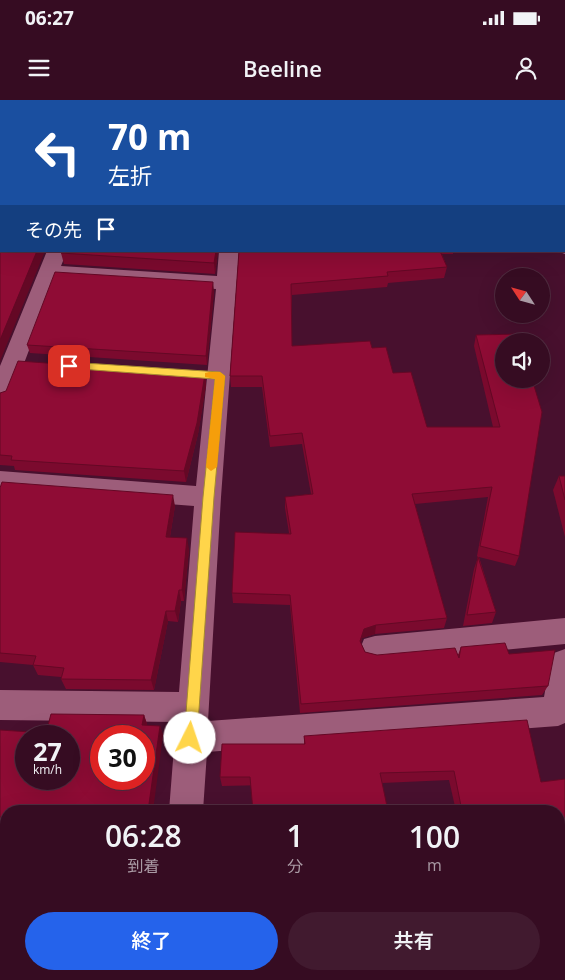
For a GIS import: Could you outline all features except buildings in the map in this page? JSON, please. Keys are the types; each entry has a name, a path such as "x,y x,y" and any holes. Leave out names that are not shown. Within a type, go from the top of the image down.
{"street":[{"path":"0,394 23,363 57,252"},
{"path":"186,805 208,497 210,375 228,283 229,252"},
{"path":"49,272 228,283"},
{"path":"0,481 208,497"},
{"path":"375,649 565,631"},
{"path":"190,738 558,711 565,662"},
{"path":"0,705 192,707"}],"slow traffic":[{"path":"209,375 220,376 211,467"}],"route":[{"path":"69,366 220,376 208,497 190,738"}]}
